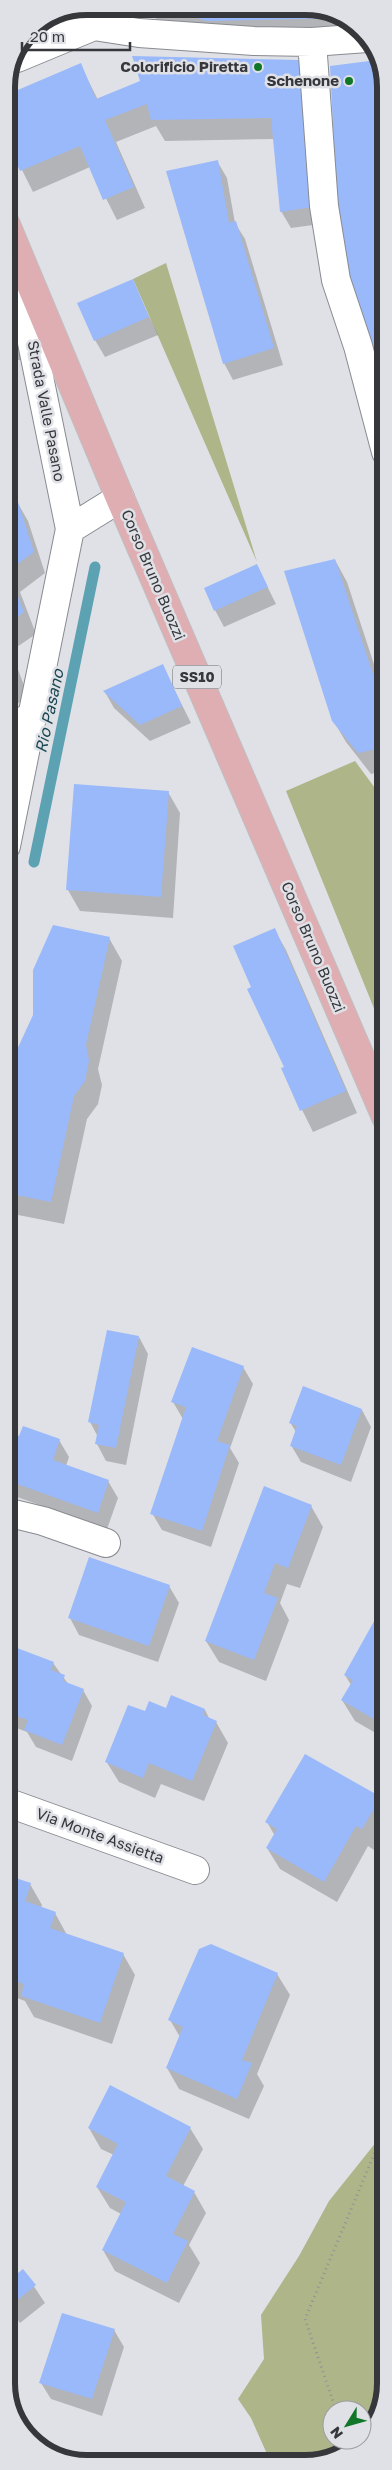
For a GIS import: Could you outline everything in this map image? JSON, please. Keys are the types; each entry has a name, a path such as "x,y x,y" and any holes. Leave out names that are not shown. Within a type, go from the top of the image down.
{"main road":[{"name":"Corso Bruno Buozzi","path":"15,247 120,498 377,1096"}],"street":[{"path":"61,21 158,35 254,41 312,42 358,39"},
{"path":"23,56 95,26"},
{"path":"312,42 324,206 336,280 358,346 377,418"},
{"name":"Strada Valle Pasano","path":"15,264 70,529 15,801"},
{"path":"70,529 120,498"},
{"path":"15,726 32,716"},
{"path":"15,1514 43,1521 106,1543"},
{"name":"Via Monte Assietta","path":"15,1805 194,1870"}],"path":[{"path":"333,2400 305,2319 377,2147"}],"green space":[{"path":"166,263 257,562 133,279"},
{"path":"355,761 377,791 377,1016 286,791"},
{"path":"377,2141 376,2397 372,2407 372,2400 322,2400 322,2450 330,2450 309,2455 267,2455 251,2418 238,2399 264,2359 261,2315 299,2256 329,2201"}],"building":[{"path":"187,15 305,15 327,18 207,21"},
{"path":"132,56 299,60 319,206 280,212 271,118 151,120 147,104 105,120 134,187 103,200 80,146 20,171 15,160 15,91 81,63 96,99 140,81"},
{"path":"371,61 375,69 377,83 377,392 347,289 332,186 336,185 330,66"},
{"path":"218,160 229,223 236,221 274,348 223,364 166,171"},
{"path":"133,279 149,317 94,341 77,303"},
{"path":"15,499 17,499 34,552 15,566"},
{"path":"335,559 377,687 377,749 358,753 332,721 284,571"},
{"path":"257,564 268,587 214,611 204,588"},
{"path":"15,589 24,612 15,618"},
{"path":"163,664 182,706 140,725 103,691"},
{"path":"74,784 169,791 161,897 66,890"},
{"path":"53,925 110,937 86,1045 89,1061 85,1081 74,1096 51,1202 15,1195 15,1054 33,1015 33,970"},
{"path":"275,928 346,1091 300,1111 281,1068 284,1067 247,989 251,987 233,946"},
{"path":"107,1330 139,1336 116,1448 95,1444 99,1425 88,1422"},
{"path":"192,1347 244,1366 217,1441 230,1445 202,1531 150,1514 186,1407 171,1402"},
{"path":"303,1386 362,1409 341,1465 290,1446 297,1426 289,1423"},
{"path":"23,1426 60,1439 53,1460 109,1480 98,1513 15,1483 15,1435 19,1436"},
{"path":"264,1486 312,1505 288,1568 275,1563 264,1593 278,1598 254,1660 205,1641"},
{"path":"89,1557 170,1585 149,1646 68,1618"},
{"path":"377,1616 377,1721 341,1700 353,1680 344,1675"},
{"path":"15,1647 54,1662 51,1670 65,1675 63,1681 84,1689 62,1745 24,1730 28,1720 15,1715"},
{"path":"171,1695 205,1709 203,1715 217,1721 192,1781 149,1763 143,1778 105,1762 128,1705 145,1711 149,1701 166,1708"},
{"path":"305,1754 377,1795 377,1804 362,1829 356,1826 324,1882 266,1848 277,1829 265,1822"},
{"path":"15,1878 31,1883 25,1901 56,1912 50,1928 124,1953 100,2023 21,1996 24,1984 15,1981"},
{"path":"211,1944 278,1973 242,2060 252,2063 237,2099 166,2068 183,2027 168,2020 199,1949"},
{"path":"110,2085 191,2127 166,2176 195,2191 173,2234 188,2241 167,2283 102,2250 126,2202 96,2187 118,2144 88,2128"},
{"path":"15,2269 18,2273 23,2269 36,2285 15,2302"},
{"path":"62,2313 115,2329 92,2399 39,2383"}],"waterway":[{"name":"Rio Pasano","path":"34,862 95,567"}],"place":[{"name":"Colorificio Piretta","path":"258,67"},
{"name":"Schenone","path":"349,81"}]}
